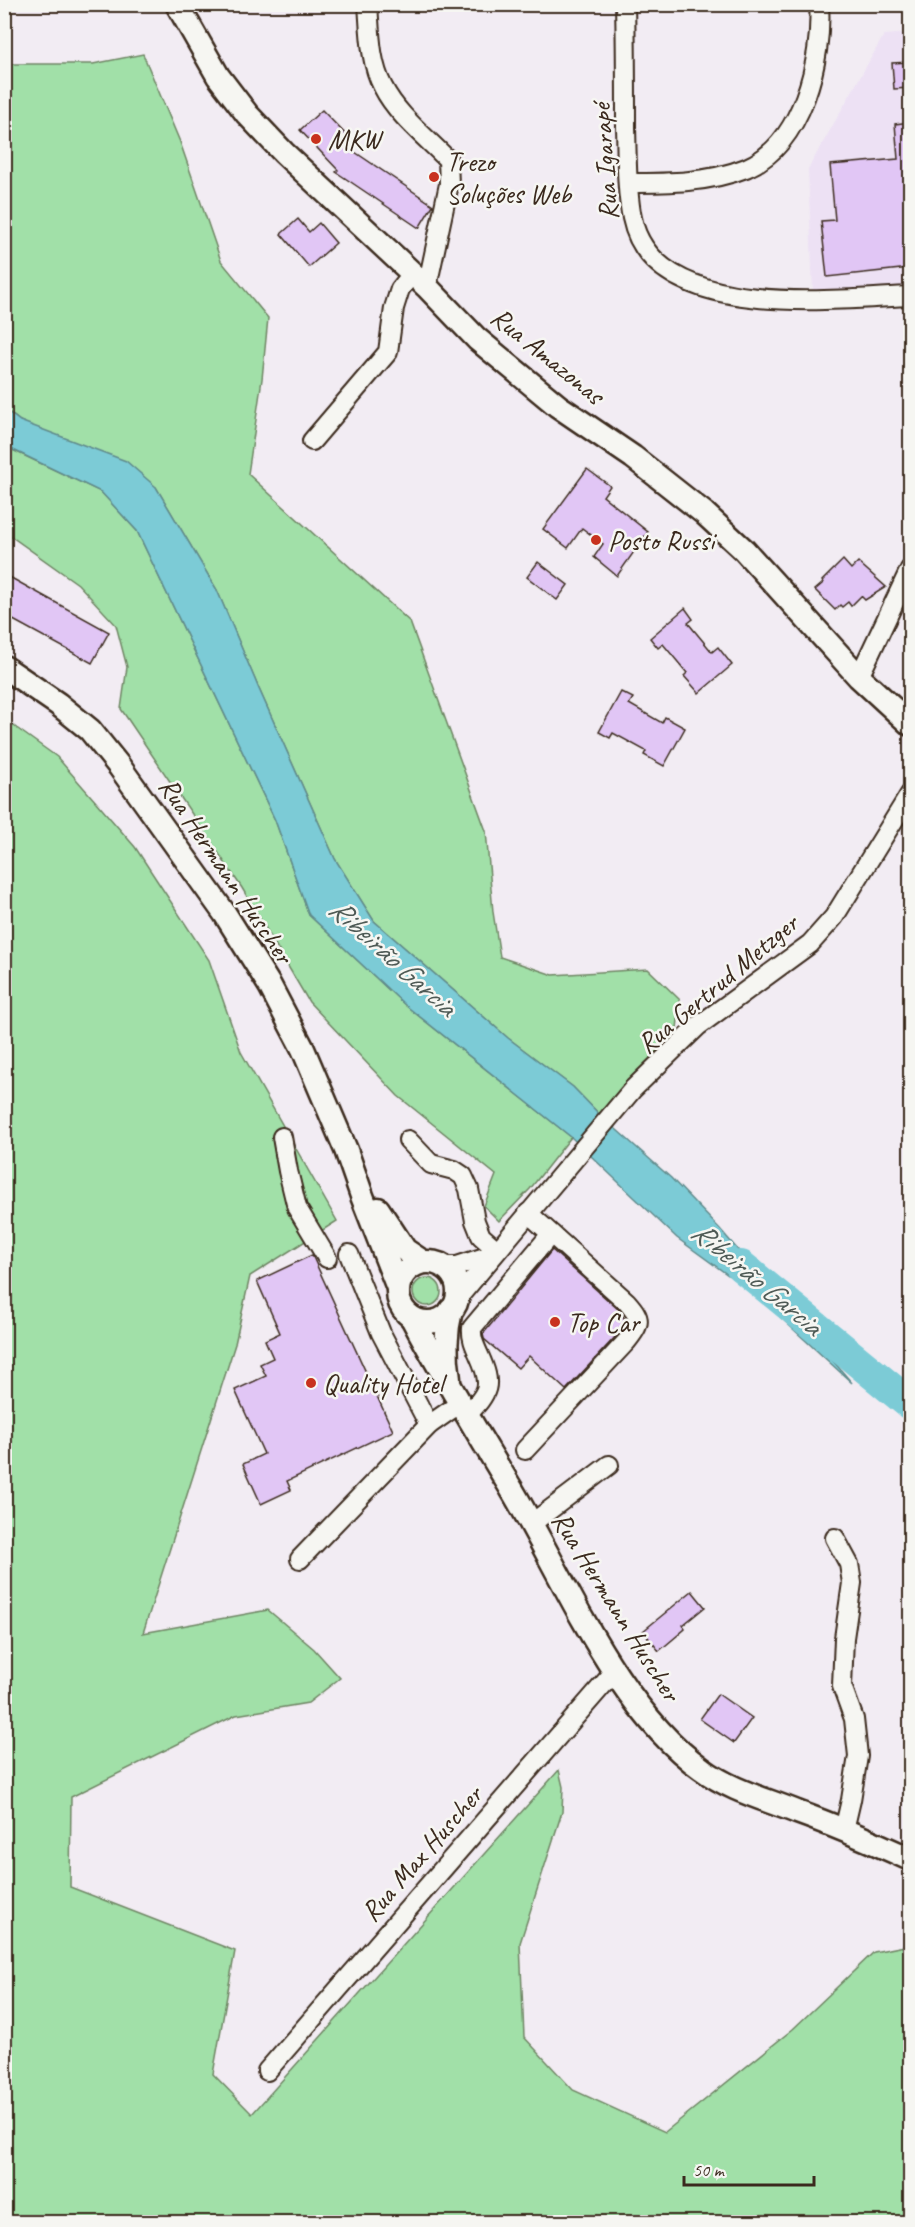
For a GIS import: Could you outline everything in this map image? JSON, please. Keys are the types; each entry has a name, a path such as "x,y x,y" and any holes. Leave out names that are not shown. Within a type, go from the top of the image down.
{"main road":[{"name":"Rua Amazonas","path":"177,4 218,76 247,114 284,153 419,280 477,339 558,406 633,457 704,513 744,550 859,676 910,724"},
{"name":"Rua Hermann Huscher","path":"4,667 58,704 90,730 119,766 225,914 270,986 303,1049 346,1150 368,1194 390,1230 405,1250 433,1264"},
{"name":"Rua Hermann Huscher","path":"346,1150 398,1288"},
{"path":"433,1264 452,1275 457,1286 454,1305 445,1316 429,1322 412,1318 404,1310 399,1299 398,1288 406,1271 433,1264"},
{"name":"Rua Hermann Huscher","path":"454,1305 445,1333 446,1363 459,1404"},
{"name":"Rua Hermann Huscher","path":"412,1318 459,1404 615,1671 645,1714 682,1754 705,1772 732,1787 844,1830 910,1859"}],"street":[{"path":"312,441 388,352 394,308 400,289 419,280 449,184 448,160 395,105 382,86 371,48 368,4"},
{"name":"Rua Igarapé","path":"625,4 628,183 632,219 640,241 652,259 675,276 702,287 779,300 910,296"},
{"path":"628,183 674,183 716,177 748,167 768,152 786,134 798,114 812,78 819,4"},
{"path":"859,676 910,570"},
{"name":"Rua Gertrud Metzger","path":"454,1305 633,1089 698,1026 810,944 834,917 910,794"},
{"path":"282,1137 297,1208 327,1258"},
{"path":"408,1140 431,1164 454,1170 463,1176 469,1189 475,1221 481,1236 496,1252 457,1266 433,1264"},
{"path":"525,1450 627,1341 637,1328 639,1321 637,1314 627,1302 528,1213"},
{"path":"300,1559 429,1425 459,1404 484,1398 488,1379 473,1342 472,1328 551,1234"},
{"path":"349,1254 381,1333 429,1425"},
{"path":"531,1524 609,1465"},
{"path":"836,1538 849,1564 852,1583 844,1638 842,1686 854,1719 858,1756 844,1830"},
{"name":"Rua Max Huscher","path":"267,2071 615,1671"}],"shaded area":[{"path":"910,33 910,286 813,292 808,169 884,35"}],"green space":[{"path":"143,54 180,142 221,261 268,318 262,379 248,474 410,622 486,831 493,912 500,957 553,975 648,969 680,1000 677,1029 599,1114 573,1087 508,1038 374,921 335,859 217,590 156,487 20,421 5,409 4,64 93,64"},
{"path":"4,446 101,492 137,531 275,820 309,915 405,1005 571,1137 530,1189 499,1221 484,1206 496,1175 398,1096 309,1002 242,888 121,709 127,667 116,625 78,584 5,532"},
{"path":"4,719 57,757 135,847 209,960 241,1052 337,1221 250,1276 235,1344 143,1633 268,1610 314,1649 340,1678 308,1703 236,1715 71,1797 70,1887 235,1951 213,2074 252,2114 559,1770 563,1787 562,1812 520,1943 524,2037 573,2090 665,2132 793,2029 874,1952 910,1945 910,2222 5,2222"},
{"path":"427,1278 437,1282 441,1292 437,1302 427,1306 417,1302 413,1292 417,1282"}],"water":[{"path":"4,409 20,421 126,461 156,487 217,590 335,859 374,921 508,1038 573,1087 599,1114 671,1178 720,1229 852,1383 757,1296 677,1238 571,1137 405,1005 309,915 275,820 137,531 101,492 5,446"}],"building":[{"path":"910,62 910,88 894,89 892,63"},
{"path":"322,110 352,141 346,146 433,205 419,228 336,172 338,170 300,130"},
{"path":"910,122 910,268 827,277 821,221 835,220 830,165 898,159 895,124"},
{"path":"298,219 309,232 319,223 336,243 309,267 281,234"},
{"path":"587,469 610,486 603,496 648,532 617,576 594,557 603,544 582,528 568,548 543,529"},
{"path":"843,560 851,569 858,562 886,587 865,600 861,596 851,606 848,602 835,610 815,590"},
{"path":"538,562 568,585 557,600 527,577"},
{"path":"4,574 109,632 92,663 4,615"},
{"path":"685,608 693,619 688,623 712,652 718,647 732,665 699,693 684,676 687,673 663,644 658,648 650,638"},
{"path":"621,692 633,698 629,704 662,723 665,717 685,728 664,766 644,755 646,751 613,733 610,738 599,732"},
{"name":"Top Car","path":"552,1250 619,1310 626,1321 618,1334 566,1390 529,1356 518,1368 484,1339 483,1334"},
{"name":"Quality Hotel","path":"312,1255 393,1431 287,1481 291,1490 261,1504 243,1464 264,1454 235,1390 266,1376 260,1364 273,1358 265,1340 280,1333 257,1281"},
{"path":"692,1591 705,1607 683,1625 685,1629 659,1651 643,1631"},
{"path":"718,1694 752,1718 734,1743 700,1719"}],"waterway":[{"name":"Ribeirão Garcia","path":"741,1266 910,1404"}],"place":[{"name":"MKW","path":"316,139"},
{"name":"Trezo Soluções Web","path":"434,177"},
{"name":"Posto Russi","path":"596,540"},
{"name":"Top Car","path":"555,1322"},
{"name":"Quality Hotel","path":"311,1383"}]}
